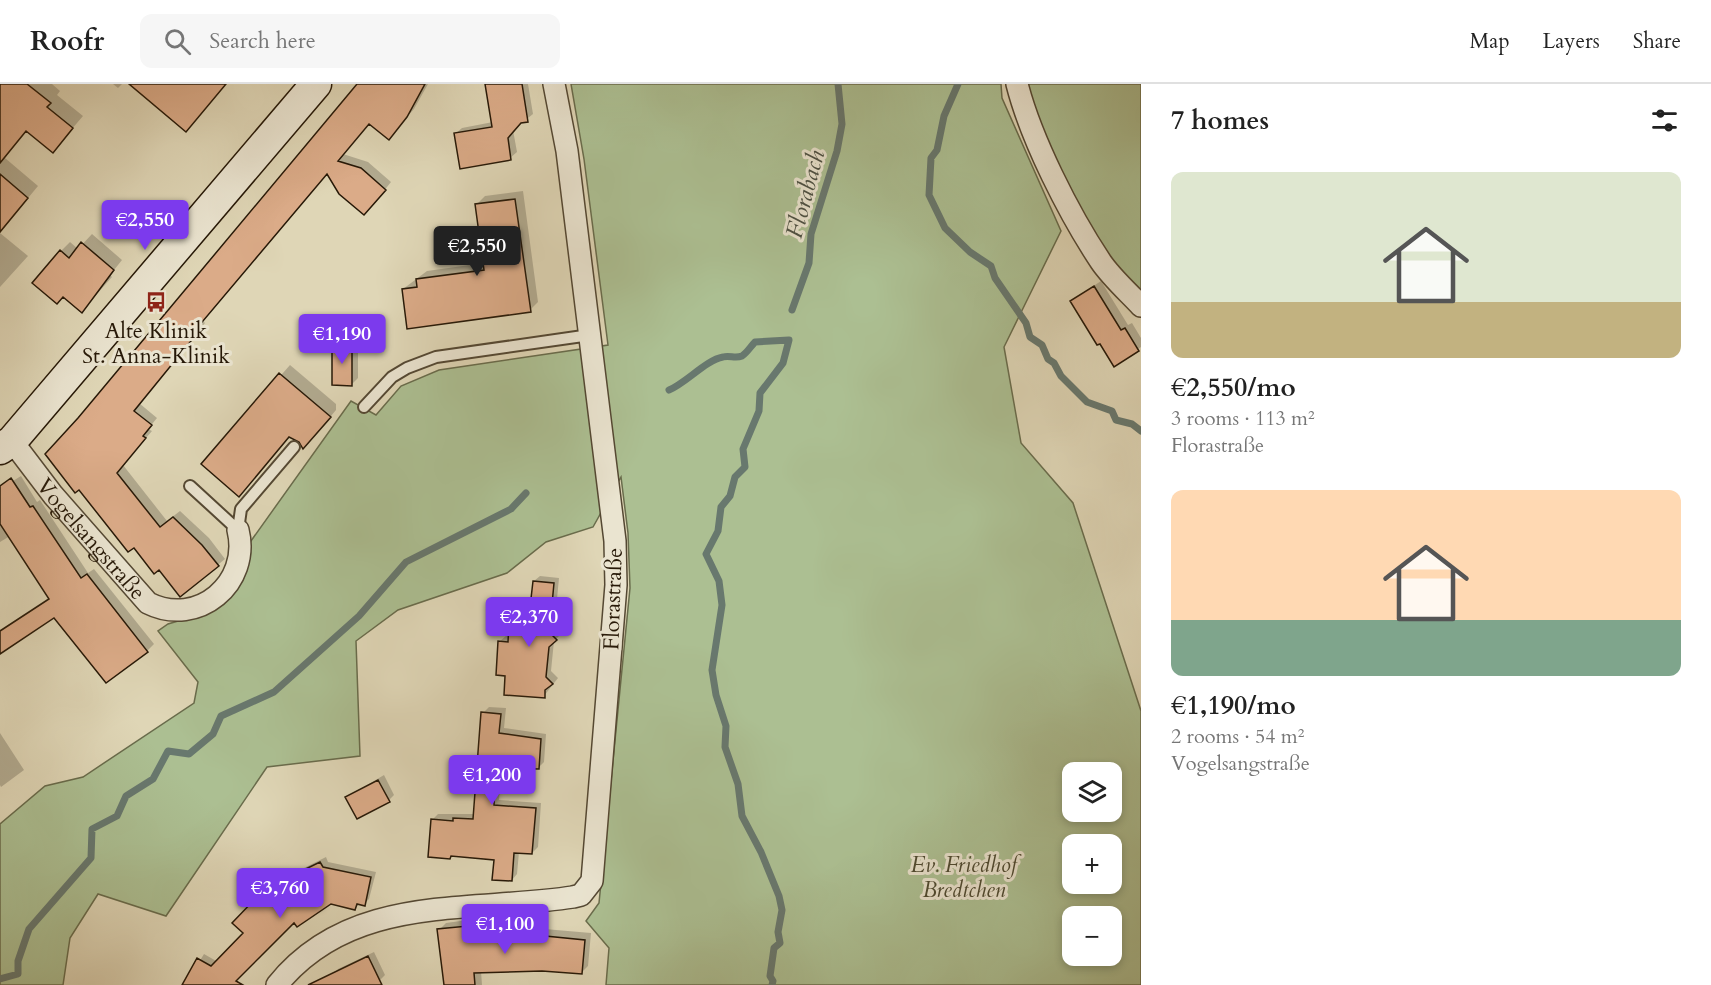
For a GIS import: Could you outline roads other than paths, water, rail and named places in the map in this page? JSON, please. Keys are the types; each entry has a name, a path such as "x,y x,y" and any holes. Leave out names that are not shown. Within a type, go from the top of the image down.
{"street":[{"name":"Vogelsangstraße","path":"238,530 242,546 240,560 230,583 207,602 177,612 163,611 148,603 6,445 316,84"},
{"name":"Florastraße","path":"278,985 315,947 337,933 363,923 441,909 581,895 592,881 616,585 615,541 567,151 554,84"},
{"path":"1017,84 1043,154 1081,228 1102,264 1141,306"}],"lane":[{"path":"364,407 392,378 407,368 436,357 590,335"},
{"path":"238,530 241,509 294,447"},
{"path":"190,486 238,530"}],"waterway":[{"name":"Florabach","path":"792,310 809,263 811,234 837,151 842,124 838,84"},
{"path":"958,84 944,116 937,150 931,158 929,195 945,228 970,252 991,266 995,278 1026,323 1030,337 1042,345 1048,359 1054,363 1061,376 1087,402 1112,411 1116,420 1132,424 1141,431"},
{"path":"669,390 716,359 742,356 755,342 789,340 783,363 760,393 759,411 743,449 745,467 735,477 730,496 721,507 718,531 706,554 719,581 722,605 712,670 716,695 726,726 725,747 738,784 742,816 761,852 779,896 782,910 778,932 780,943 774,948 770,976 773,981 772,985"},
{"path":"0,979 18,974 18,961 29,929 91,858 92,829 117,816 126,796 153,779 168,751 189,754 213,734 221,716 274,692 359,616 406,562 511,509 526,493"}],"place":[{"name":"Alte Klinik St. Anna-Klinik","path":"156,302"}],"park label":[{"name":"Ev. Friedhof Bredtchen","path":"964,876"}]}
